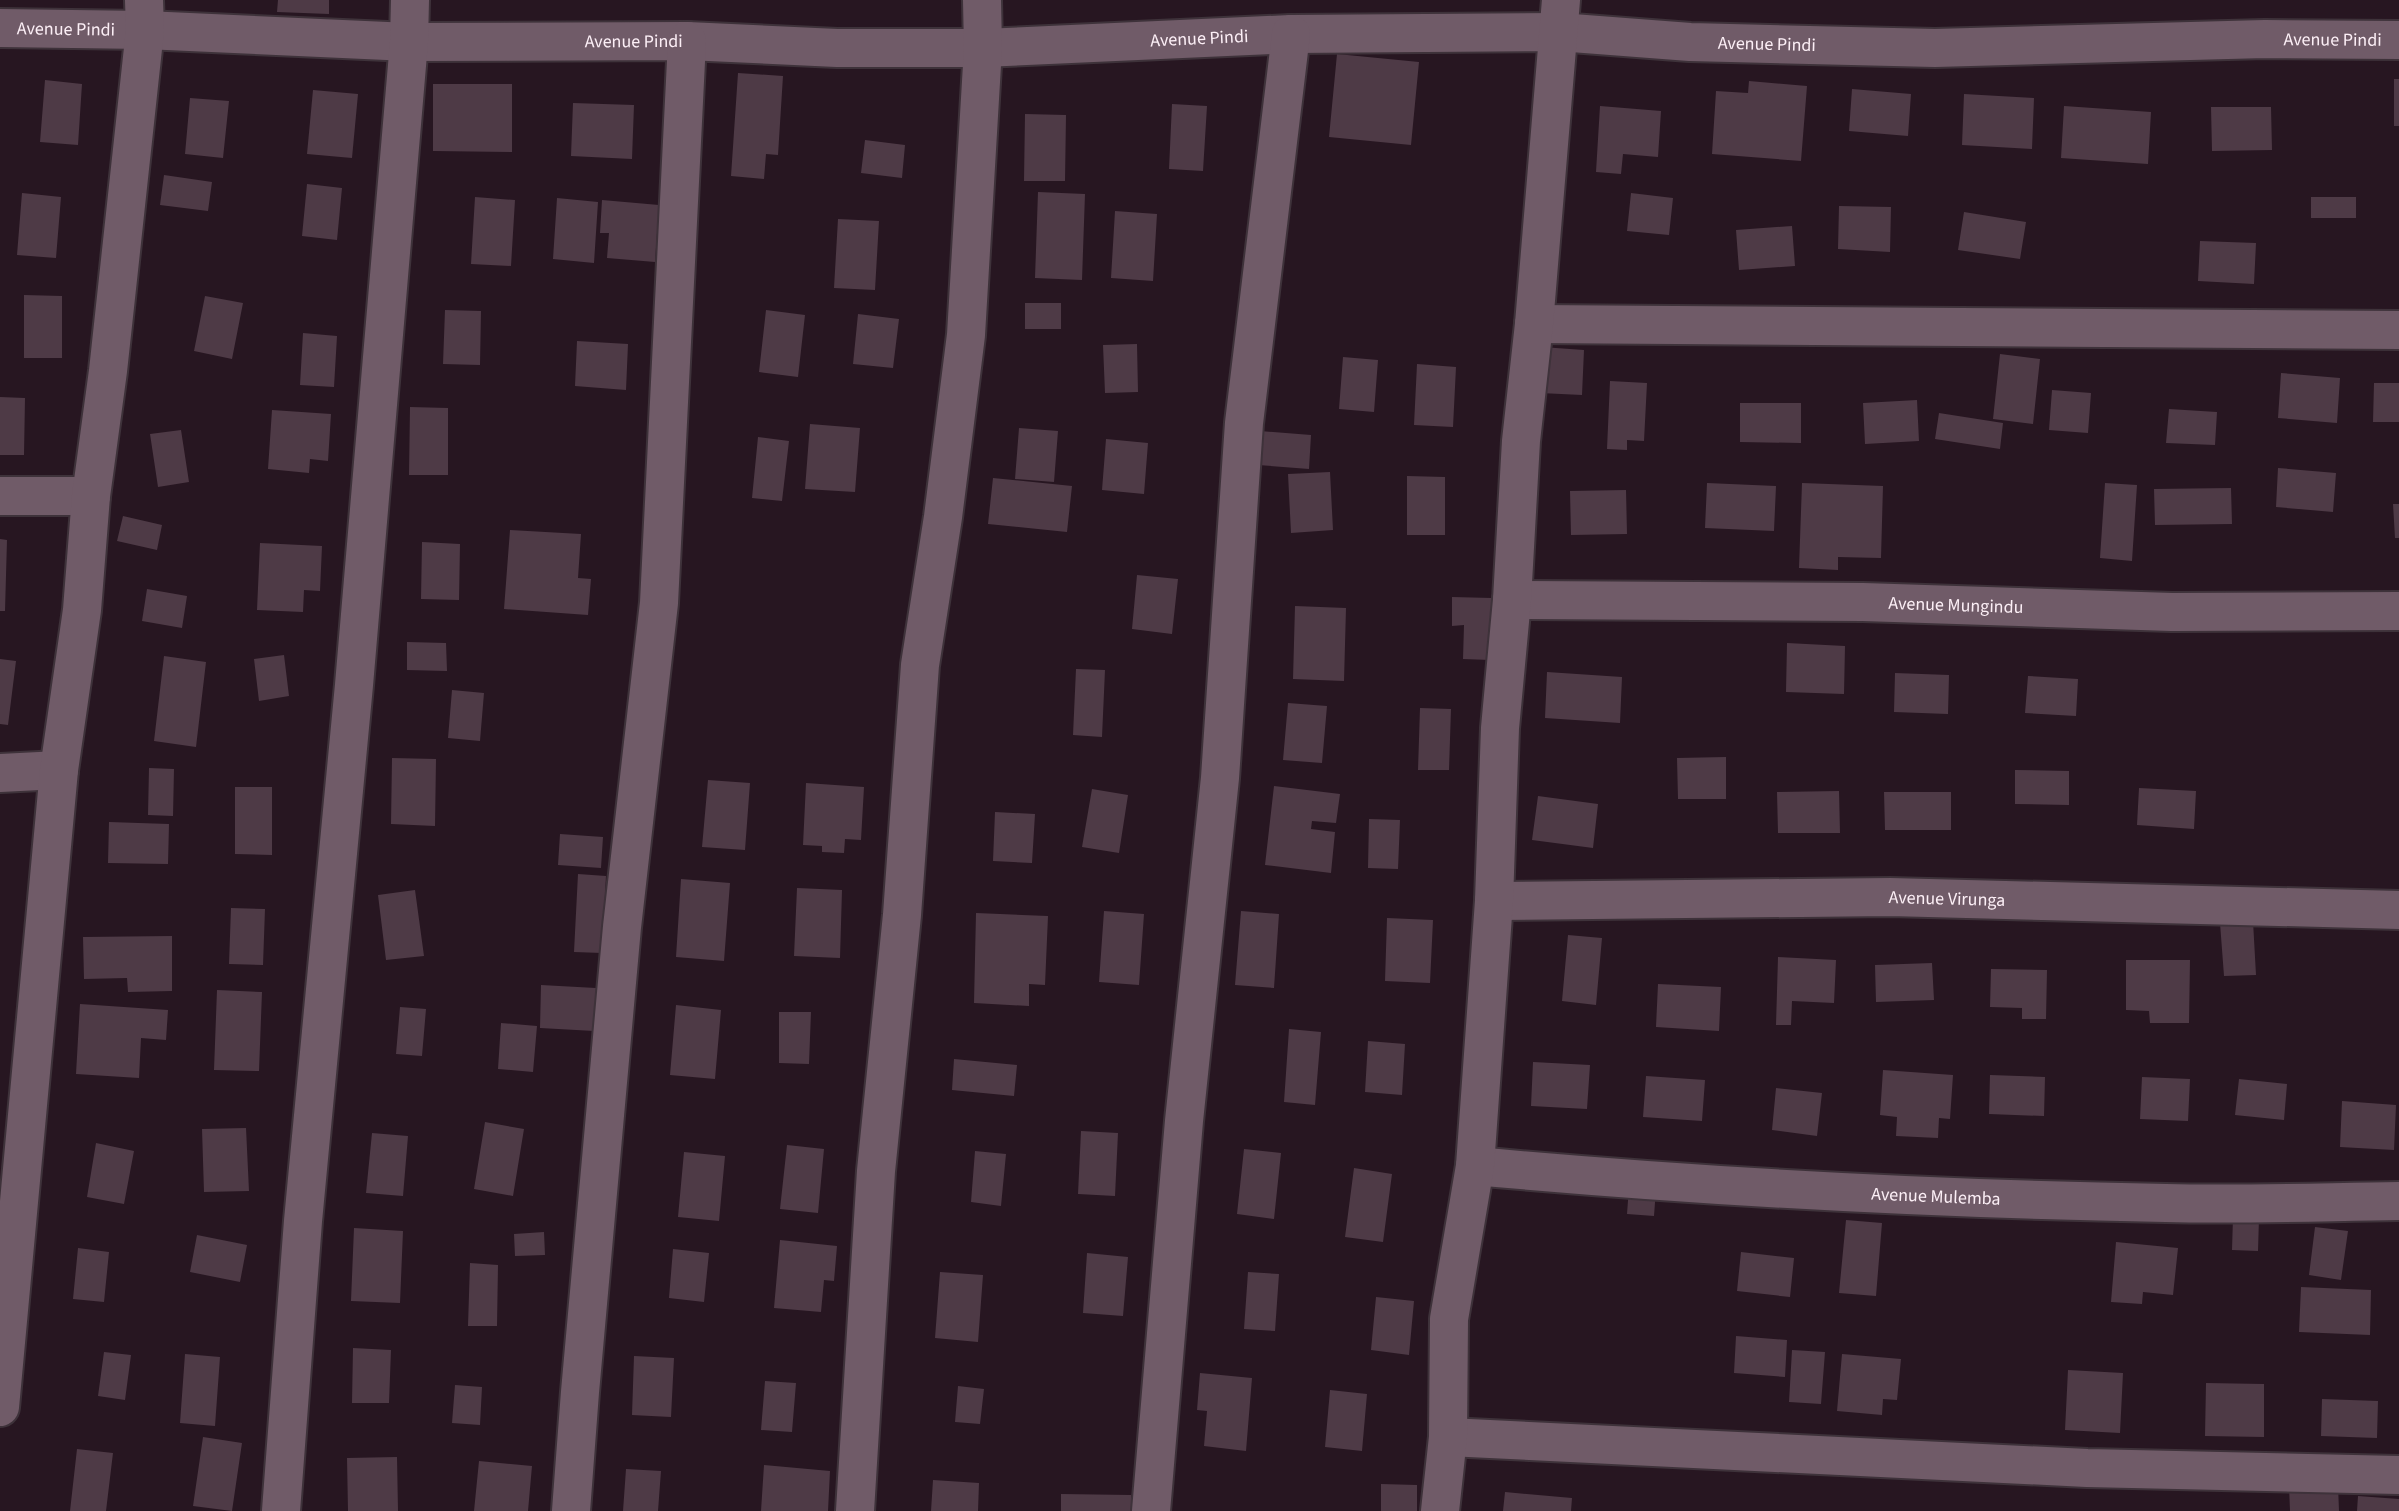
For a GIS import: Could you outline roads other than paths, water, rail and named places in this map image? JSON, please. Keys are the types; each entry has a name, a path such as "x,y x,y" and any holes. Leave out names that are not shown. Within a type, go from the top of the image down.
{"street":[{"path":"281,1511 303,1221 353,698 409,42 410,0"},
{"path":"855,1511 876,1171 902,915 920,665 967,335 983,48 982,0"},
{"path":"0,1408 14,1098 82,610 91,496 108,371 144,15"},
{"name":"Avenue Pindi","path":"0,28 144,15 409,42 687,41 836,48 983,48 1291,34 1560,16 1690,42 1936,48 2265,39 2399,40"},
{"path":"1440,1511 1448,1437 1448,1319 1475,1166 1494,901 1500,728 1512,600 1521,441 1534,324 1560,16"},
{"path":"1151,1511 1184,1121 1220,778 1244,423 1291,34"},
{"path":"571,1511 622,927 659,603 687,41"},
{"path":"1534,324 2399,330"},
{"path":"0,496 91,496"},
{"name":"Avenue Mungindu","path":"1512,600 1863,601 2172,612 2399,611"},
{"path":"0,773 59,770"},
{"name":"Avenue Virunga","path":"1494,901 1890,897 2399,910"},
{"name":"Avenue Mulemba","path":"1475,1166 1628,1180 1922,1195 2168,1203 2399,1202"},
{"path":"1448,1437 2087,1468 2399,1475"}]}
